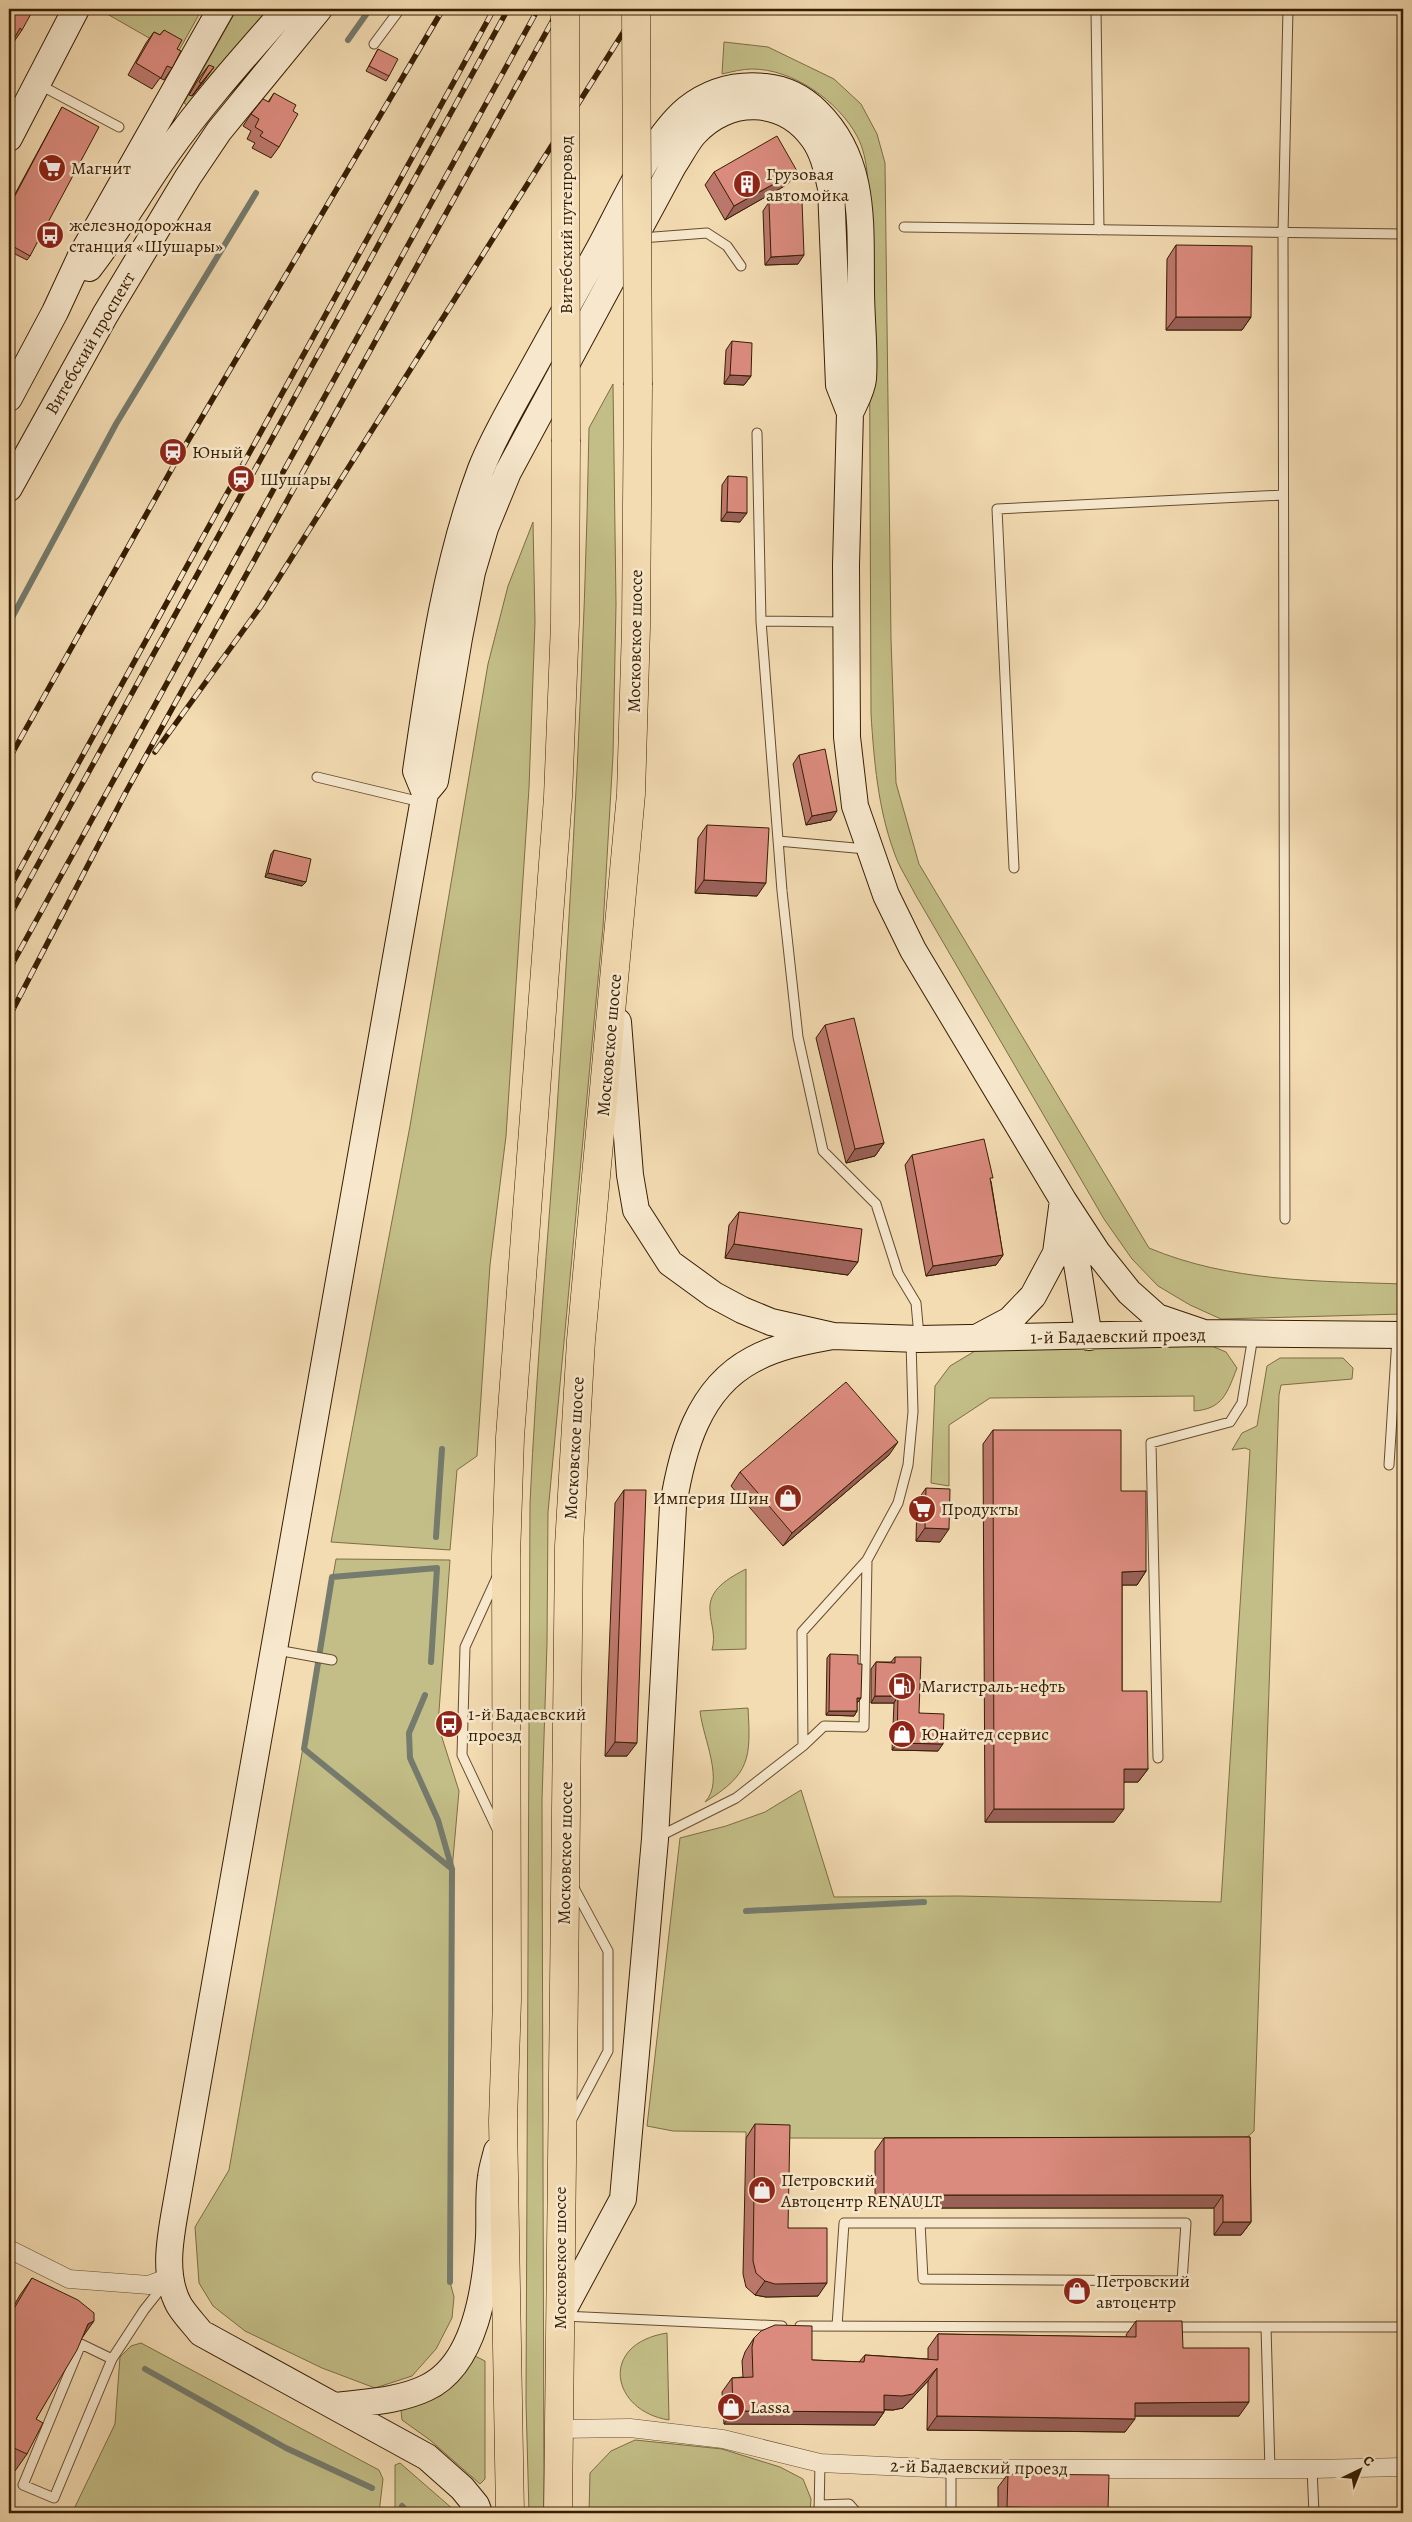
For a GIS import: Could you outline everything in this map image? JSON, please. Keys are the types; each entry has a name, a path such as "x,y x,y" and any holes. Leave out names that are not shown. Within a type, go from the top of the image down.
{"highway":[{"name":"Витебский путепровод","path":"506,1556 510,1437 558,797 565,623 565,9"},
{"name":"Московское шоссе","path":"558,2513 569,1536 581,1340 631,794 636,627 638,385 636,9"},
{"path":"506,1556 505,1846 507,2000 504,2121 510,2513"}],"street":[{"path":"9,138 76,9"},
{"path":"9,398 55,312 81,256 220,9"},
{"path":"55,312 116,234 167,153 199,109 286,9"},
{"name":"Витебский проспект","path":"9,488 118,292 188,177 218,131 319,9"},
{"path":"425,798 416,771 452,560 482,466 507,416 656,146 686,110 707,96 727,88 751,85 787,92 811,106 832,126 845,147 853,169 859,215 863,382 850,413 845,622 847,737 855,806 869,849 886,895 913,950 1063,1200 1097,1252 1129,1292 1157,1317 1204,1333"},
{"path":"479,2513 476,2505 462,2488 427,2456 200,2333 179,2305 170,2277 170,2252 178,2194 274,1649 425,798 435,782 472,572 486,528 508,472 673,166 694,134 712,119 732,108 755,105 777,110 795,121 813,138 824,158 831,188 839,386 850,413"},
{"path":"615,981 632,1198 636,1210 652,1237 670,1263 714,1295 742,1310 771,1322 833,1336"},
{"path":"1063,1200 1076,1258 1089,1337"},
{"path":"974,1339 1010,1320 1034,1296 1056,1253 1063,1200"},
{"name":"1-й Бадаевский проезд","path":"833,1336 974,1339 1204,1333 1400,1335"},
{"path":"560,2316 623,2199 655,1839 673,1506 678,1470 697,1418 712,1394 729,1376 752,1360 791,1344 833,1336"},
{"path":"337,2406 405,2396 427,2388 441,2379 455,2365 470,2338 483,2291 491,2177 504,2121"},
{"path":"9,2249 69,2279 149,2285 170,2277"},
{"name":"2-й Бадаевский проезд","path":"558,2429 630,2428 723,2439 820,2463 951,2469 1312,2470 1403,2467"}],"lane":[{"path":"374,44 400,9"},
{"path":"1096,9 1099,230"},
{"path":"1285,1219 1283,232 1288,9"},
{"path":"37,84 120,127"},
{"path":"904,227 1403,234"},
{"path":"635,238 707,233 727,246 741,266"},
{"path":"757,433 760,621 778,840 798,1037 823,1151 876,1204 898,1273 916,1303 913,1412 908,1464 898,1503 866,1560 802,1632 803,1746"},
{"path":"1014,868 997,509 1283,495"},
{"path":"760,621 845,622"},
{"path":"317,777 425,798"},
{"path":"778,840 869,849"},
{"path":"1158,1758 1151,1443 1230,1422 1242,1403 1253,1334"},
{"path":"1389,1465 1400,1335"},
{"path":"505,1846 462,1755 465,1647 506,1556"},
{"path":"655,1839 736,1798 803,1746 824,1726 864,1727 866,1560"},
{"path":"274,1649 332,1660"},
{"path":"561,2139 608,2051 608,1951 565,1872"},
{"path":"837,2326 844,2223 920,2223 1186,2223 1182,2282 923,2278 920,2223"},
{"path":"112,2359 81,2344 23,2484 54,2498 112,2359 144,2310 170,2277"},
{"path":"560,2316 712,2324 1148,2327"},
{"path":"1158,2327 1403,2327"},
{"path":"1266,2327 1270,2470"},
{"path":"820,2463 819,2509 848,2504 857,2513"},
{"path":"951,2469 951,2513"},
{"path":"1312,2470 1314,2513"}],"shaded area":[{"path":"104,9 202,9 177,54 102,11"},
{"path":"237,9 270,9 190,107 184,103"},
{"path":"724,42 768,47 834,79 861,104 877,134 885,163 891,639 896,783 919,864 1149,1248 1211,1268 1242,1274 1338,1282 1403,1284 1403,1314 1221,1319 1190,1305 1158,1286 1132,1259 1104,1219 915,894 896,858 884,818 875,767 871,714 869,219 868,177 864,155 857,136 849,123 826,99 813,89 798,81 768,70 740,70 722,74"},
{"path":"613,384 616,604 613,755 603,927 548,1512 547,1644 542,1800 544,2513 529,2513 526,2402 530,1503 573,854 581,683 589,428"},
{"path":"533,522 535,622 529,788 506,1136 490,1265 477,1456 457,1470 450,1550 331,1542 410,1126 488,664 508,586"},
{"path":"1207,1344 1226,1352 1237,1368 1227,1392 1212,1407 1194,1411 1194,1396 990,1398 949,1425 949,1486 931,1483 935,1386 950,1366 975,1351"},
{"path":"1280,1358 1343,1358 1353,1368 1352,1379 1281,1385 1279,1395 1254,2131 1245,2139 746,2138 746,2132 673,2131 647,2126 680,1838 726,1826 765,1812 801,1790 834,1897 959,1896 1221,1902 1250,1450 1245,1448 1232,1450 1242,1433 1257,1426 1267,1366"},
{"path":"336,1559 450,1560 438,1725 459,1791 452,1870 450,2282 454,2297 452,2318 436,2349 412,2376 375,2388 322,2368 245,2331 213,2306 199,2283 195,2227 229,2170"},
{"path":"746,1569 746,1649 712,1650 713,1635 710,1603 712,1596 727,1580"},
{"path":"748,1708 749,1740 748,1753 744,1764 731,1783 705,1802 711,1793 713,1771 700,1711"},
{"path":"667,2333 669,2420 649,2414 635,2404 625,2391 620,2377 622,2363 630,2350 645,2340"},
{"path":"141,2343 379,2470 383,2479 379,2513 72,2513 115,2424 120,2357 131,2346"},
{"path":"475,2356 485,2361 485,2479 480,2484 430,2440 402,2420 401,2410 463,2373"},
{"path":"635,2440 722,2449 780,2467 803,2479 811,2499 810,2513 589,2513 590,2473 611,2451"},
{"path":"400,2463 456,2513 395,2513 395,2465"}],"building":[{"path":"9,9 30,9 29,11 32,12 9,48"},
{"path":"164,30 182,40 177,49 181,51 172,68 167,66 161,78 136,63 154,32 160,35"},
{"path":"378,49 398,59 389,76 369,66"},
{"path":"209,65 214,67 201,83 199,82"},
{"path":"274,93 296,105 293,111 298,114 279,147 260,136 263,132 255,127 259,119 251,114 263,99 269,102"},
{"name":"Магнит","path":"62,107 99,127 30,256 9,244 9,207"},
{"name":"Грузовая автомойка","path":"777,136 797,171 734,206 714,172"},
{"path":"802,201 804,255 771,257 769,202"},
{"path":"1176,245 1252,246 1251,317 1176,317"},
{"path":"732,341 752,343 751,376 730,375"},
{"path":"728,476 747,477 747,513 727,512"},
{"path":"825,749 837,811 812,816 799,755"},
{"path":"707,825 769,828 766,883 704,880"},
{"path":"274,850 311,859 306,882 268,873"},
{"path":"854,1018 884,1143 855,1149 825,1025"},
{"path":"984,1139 993,1178 990,1178 1003,1255 933,1266 912,1155"},
{"path":"739,1212 862,1229 858,1262 734,1244"},
{"path":"846,1382 898,1442 792,1533 740,1472"},
{"path":"993,1430 1121,1430 1121,1491 1146,1491 1146,1571 1122,1572 1122,1691 1147,1691 1148,1769 1124,1769 1124,1809 994,1809"},
{"path":"926,1488 950,1489 949,1529 925,1528"},
{"path":"624,1490 646,1490 637,1743 615,1742"},
{"path":"830,1654 858,1655 858,1664 862,1664 861,1698 857,1698 857,1711 829,1711"},
{"path":"895,1657 921,1657 919,1713 944,1714 943,1744 897,1743 898,1696 875,1696 876,1662 895,1663"},
{"name":"Петровский Автоцентр RENAULT","path":"755,2124 790,2125 788,2228 827,2228 827,2283 775,2284 765,2281 756,2273 753,2261"},
{"path":"1250,2137 1251,2222 1223,2222 1223,2195 884,2195 884,2138"},
{"path":"32,2278 78,2300 94,2313 94,2321 88,2324 77,2350 36,2419 43,2423 27,2454 14,2448 9,2460 9,2317"},
{"path":"1136,2321 1182,2321 1183,2348 1249,2348 1249,2402 1135,2403 1135,2419 937,2416 937,2368 913,2394 902,2396 884,2395 884,2412 733,2411 732,2378 753,2377 752,2347 754,2338 761,2331 775,2325 812,2326 812,2360 864,2362 865,2355 938,2360 938,2334 1136,2337"},
{"path":"1008,2474 1109,2475 1108,2509 1007,2507"}],"waterway":[{"path":"348,40 370,9"},
{"path":"9,623 116,424 256,193"},
{"path":"436,1537 442,1449"},
{"path":"431,1662 437,1568 332,1577 304,1749 452,1869"},
{"path":"425,1695 409,1733 410,1758 438,1820 452,1869 450,2282"},
{"path":"746,1911 924,1902"},
{"path":"145,2369 286,2448 372,2488"},
{"path":"402,2506 409,2513"}],"railway":[{"path":"9,759 179,456 443,9"},
{"path":"9,889 494,9"},
{"path":"9,917 508,9"},
{"path":"9,970 538,9"},
{"path":"9,1017 126,792 559,9"},
{"path":"155,752 261,606 638,9"}],"place":[{"name":"Магнит","path":"52,168"},
{"name":"Грузовая автомойка","path":"747,184"},
{"name":"железнодорожная станция «Шушары»","path":"50,235"},
{"name":"Юный","path":"173,452"},
{"name":"Шушары","path":"241,479"},
{"name":"Империя Шин","path":"788,1498"},
{"name":"Продукты","path":"922,1509"},
{"name":"Магистраль-нефть","path":"902,1686"},
{"name":"1-й Бадаевский проезд","path":"449,1724"},
{"name":"Юнайтед сервис","path":"902,1734"},
{"name":"Петровский Автоцентр RENAULT","path":"762,2190"},
{"name":"Петровский автоцентр","path":"1077,2291"},
{"name":"Lassa","path":"731,2407"}]}
